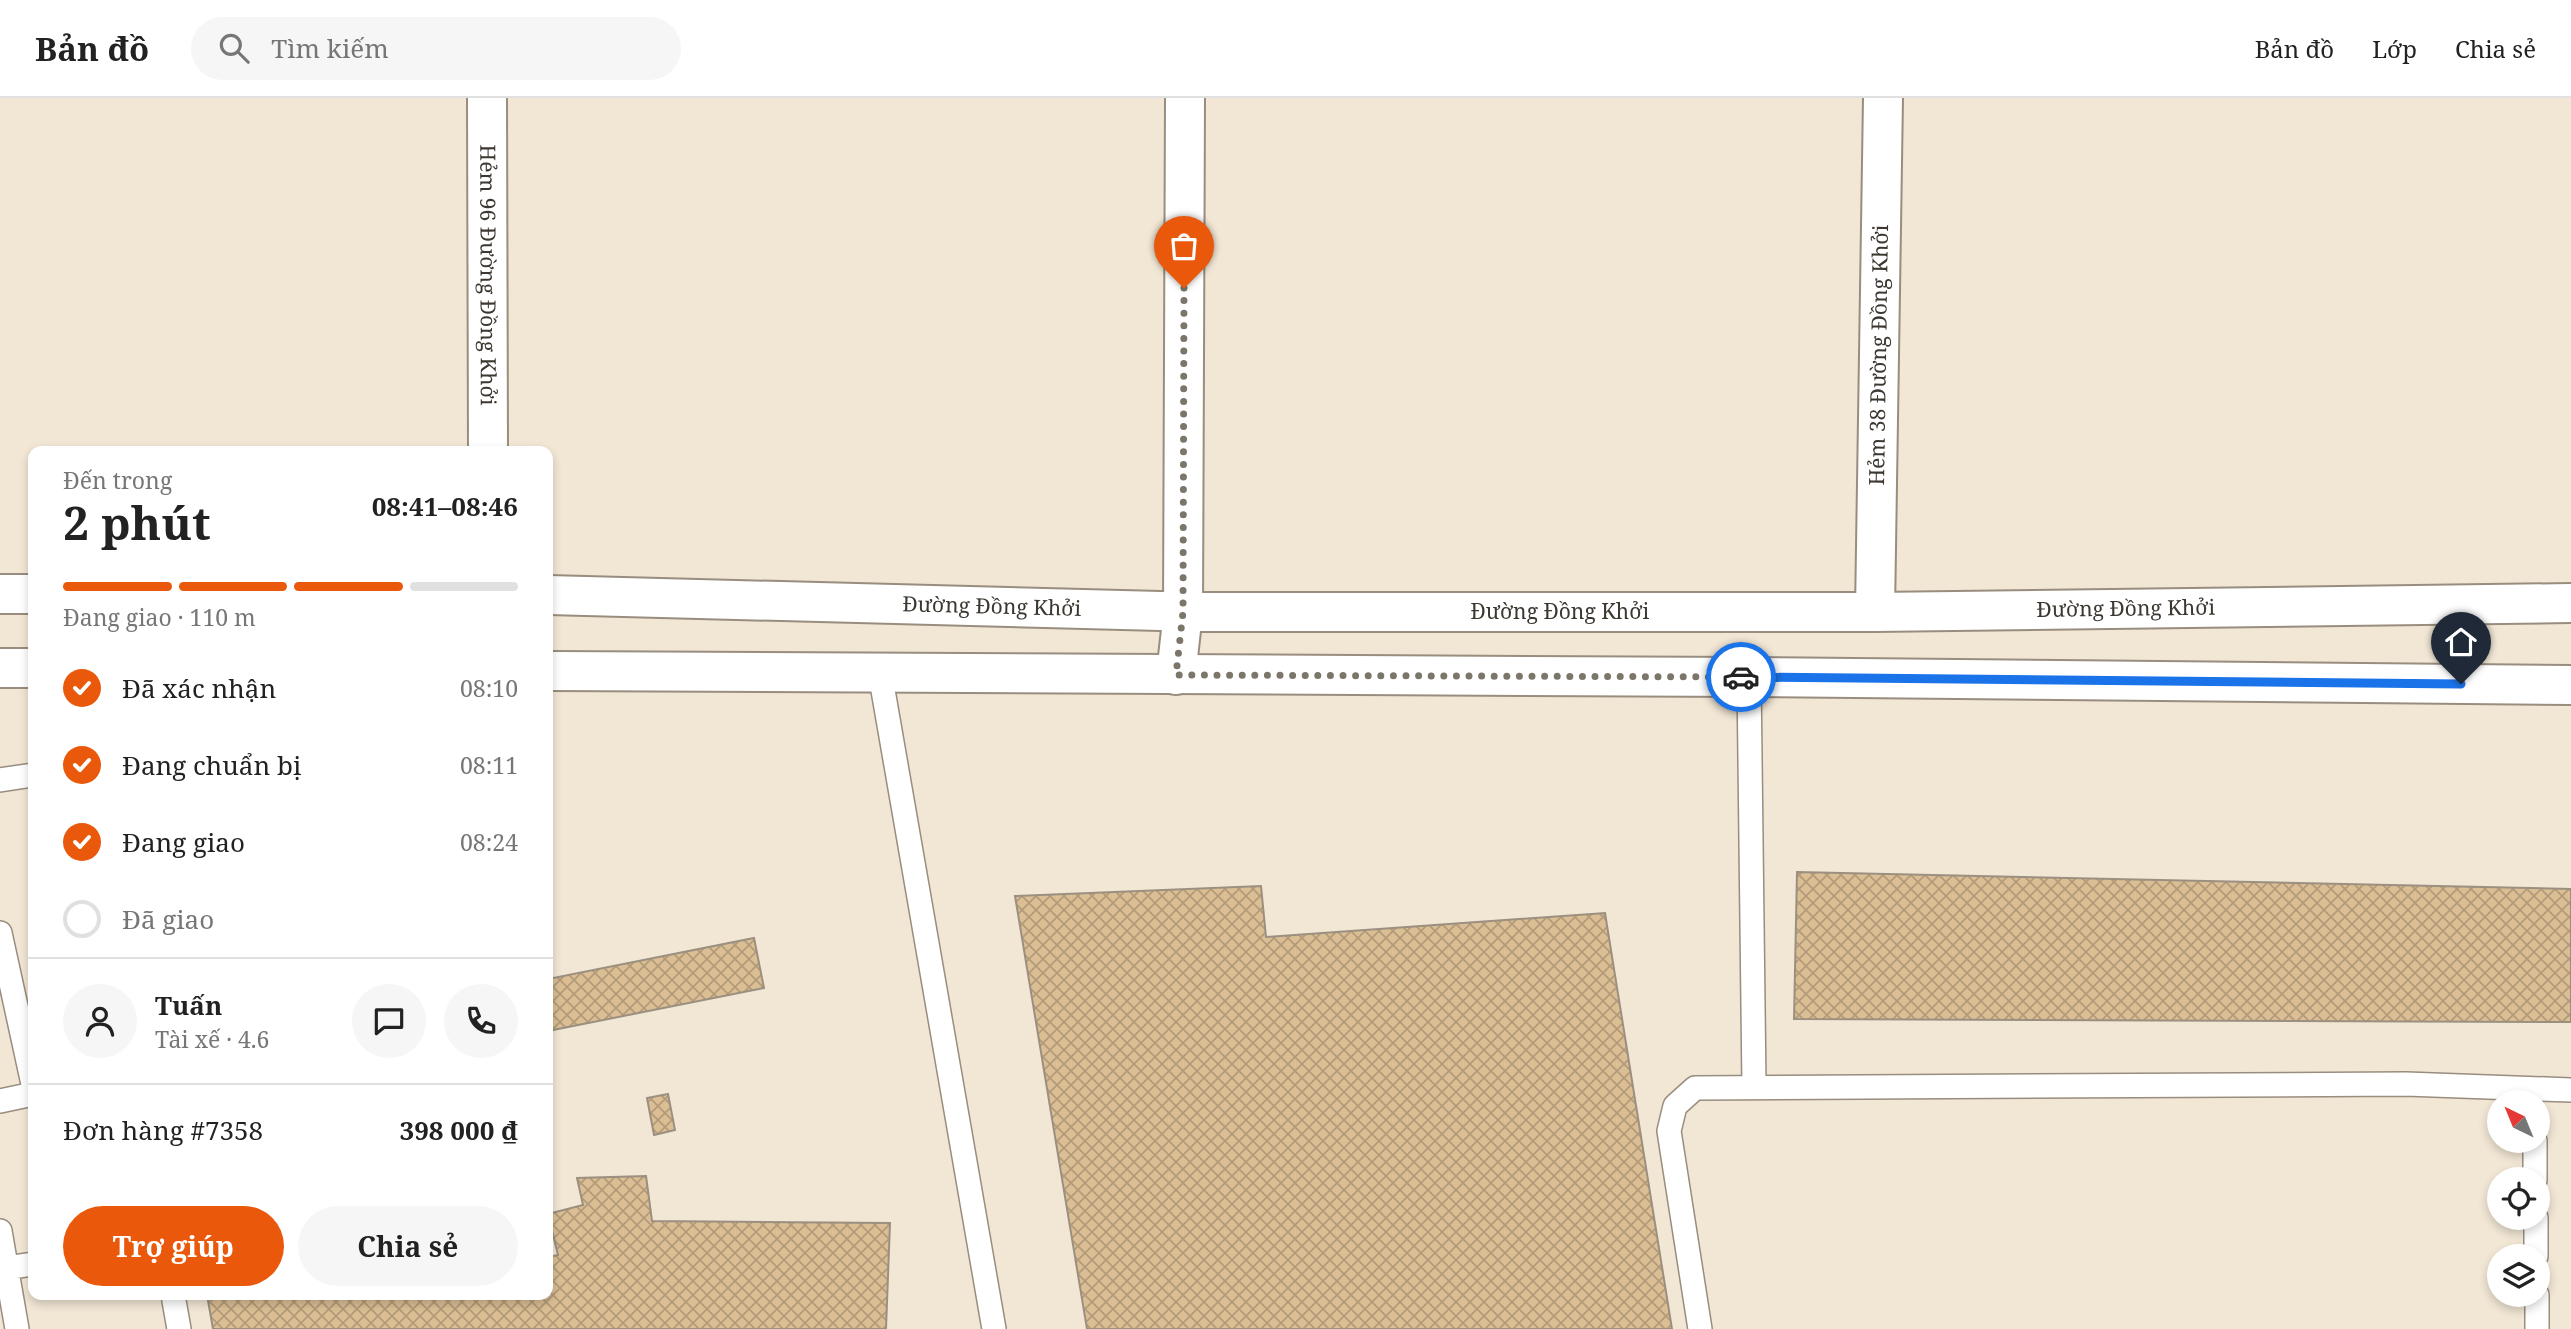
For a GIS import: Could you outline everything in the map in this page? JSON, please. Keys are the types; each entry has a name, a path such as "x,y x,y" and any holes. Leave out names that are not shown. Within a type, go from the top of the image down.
{"main road":[{"name":"Hẻm 96 Đường Đồng Khởi","path":"486,98 488,446"},
{"path":"1176,675 1183,612 1185,98"},
{"name":"Hẻm 38 Đường Đồng Khởi","path":"1875,612 1884,98"},
{"path":"0,594 28,594"},
{"name":"Đường Đồng Khởi","path":"553,595 1183,612 1875,612 2571,603"},
{"path":"0,668 28,667"},
{"path":"553,671 1749,677 2571,685"}],"lane":[{"path":"880,673 994,1329"},
{"path":"1749,677 1754,1087"},
{"path":"0,780 28,776"},
{"path":"0,933 28,1061"},
{"path":"1700,1329 1669,1131 1675,1106 1695,1088 2406,1084 2487,1092"},
{"path":"2550,1093 2571,1090"},
{"path":"0,1101 28,1095"},
{"path":"0,1231 3,1268 17,1329"},
{"path":"3,1268 28,1265"},
{"path":"174,1300 179,1329"},
{"path":"2537,1307 2537,1329"}],"building":[{"path":"1797,872 2571,889 2571,1022 1794,1019"},
{"path":"1261,886 1266,937 1605,913 1672,1329 1087,1329 1015,896"},
{"path":"754,938 764,988 553,1030 553,978"},
{"path":"668,1094 675,1130 654,1135 647,1098"},
{"path":"646,1176 652,1221 890,1223 886,1329 213,1329 208,1300 553,1300 553,1256 558,1255 553,1234 553,1213 583,1205 577,1178"}],"way so far":[{"path":"1184,288 1183,612 1176,675 1741,677"}],"route":[{"path":"1741,677 2461,684"}]}
